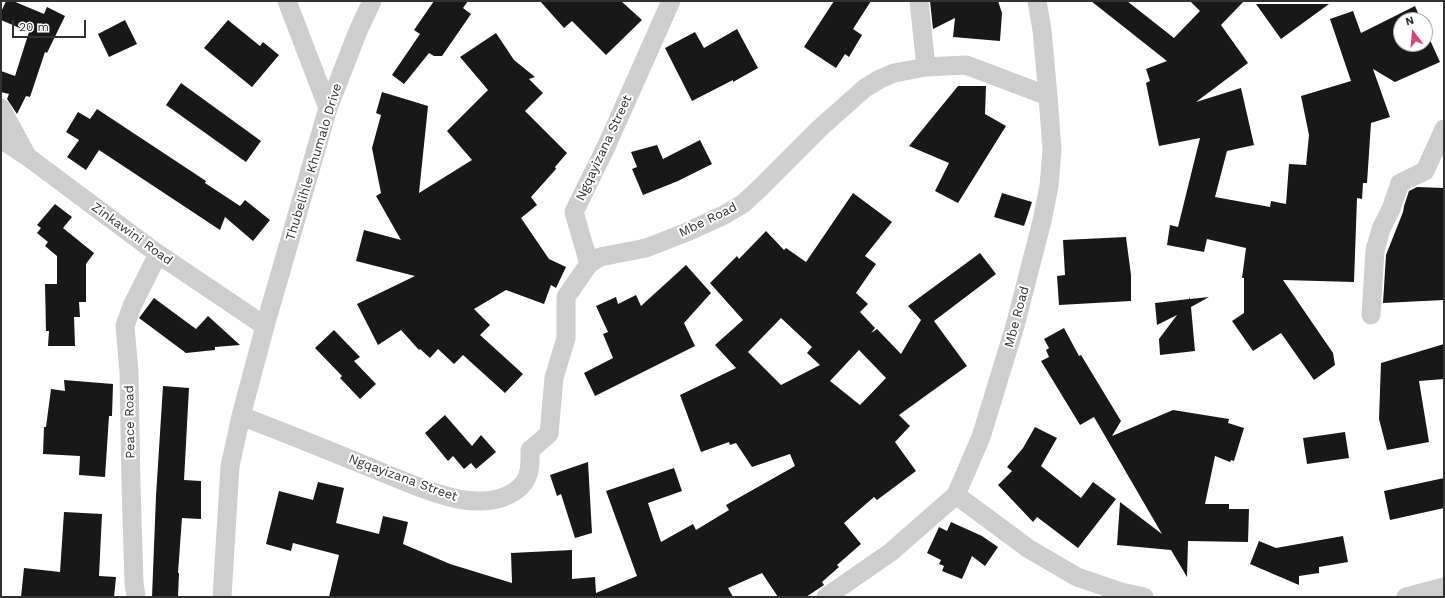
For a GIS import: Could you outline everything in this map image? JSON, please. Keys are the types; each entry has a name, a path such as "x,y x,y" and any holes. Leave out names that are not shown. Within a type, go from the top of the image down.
{"street":[{"path":"287,1 328,108"},
{"name":"Thubelihle Khumalo Drive","path":"265,326 328,108 358,31 372,1"},
{"name":"Ngqayizana Street","path":"241,416 411,484 462,500 480,502 498,499 520,488 527,478 530,465 530,450 549,434 554,378 566,338 566,297 589,264 574,212 606,147 671,1"},
{"path":"919,1 926,67"},
{"path":"1037,1 1042,30 1048,96"},
{"name":"Mbe Road","path":"589,264 600,257 646,248 687,232 724,215 744,202 761,188 820,128 865,88 894,73 926,67 966,65 1048,96 1052,150 1049,186 1042,221 1015,326 981,437 956,495 891,552 826,597"},
{"path":"1,108 28,157"},
{"path":"1371,315 1375,250 1380,229 1391,209 1400,183 1425,171 1444,129"},
{"name":"Zinkawini Road","path":"1,139 28,157 158,254 265,326"},
{"name":"Peace Road","path":"136,597 130,485 130,379 125,326 132,306 158,254"},
{"path":"222,597 230,466 241,416 265,326"},
{"path":"956,495 1029,549 1077,576 1121,592 1144,597"},
{"path":"1406,597 1444,587"}],"building":[{"path":"6,1 13,1 44,14 47,7 65,16 47,53 45,52 30,97 26,96 17,114 7,99 9,94 1,92 1,71 15,76 29,32 1,20 1,12"},
{"path":"434,1 468,1 463,8 471,14 442,56 434,56 429,53 404,84 392,75 420,34 414,30"},
{"path":"540,1 621,1 642,20 606,55 572,21 564,28"},
{"path":"834,1 871,1 853,29 862,35 849,57 845,54 836,68 804,47"},
{"path":"930,1 998,1 1002,13 1000,41 953,37 955,18 933,29"},
{"path":"1091,1 1127,1 1174,38 1200,11 1190,1 1244,1 1221,25 1248,63 1196,102 1241,88 1254,145 1227,151 1215,197 1270,207 1271,201 1286,204 1289,164 1306,165 1309,135 1301,96 1351,81 1330,19 1353,11 1361,33 1393,17 1393,52 1433,52 1433,47 1440,62 1395,82 1373,69 1390,117 1371,123 1367,183 1363,183 1362,199 1357,198 1354,282 1283,280 1333,353 1335,365 1314,380 1281,333 1253,351 1232,321 1244,313 1244,278 1242,278 1246,248 1207,239 1204,252 1167,245 1170,225 1178,227 1200,138 1159,146 1146,83 1150,81 1146,69 1167,61"},
{"path":"1256,4 1329,4 1281,39"},
{"path":"1415,6 1418,12 1403,12"},
{"path":"125,20 137,44 109,57 98,34"},
{"path":"228,20 260,46 263,42 279,55 252,87 204,48"},
{"path":"737,29 758,68 733,82 733,80 692,101 665,48 695,32 704,48"},
{"path":"496,33 514,60 535,77 529,79 543,93 525,111 567,153 555,167 556,169 531,197 537,205 521,218 549,259 566,267 556,288 551,285 544,304 506,290 474,309 490,325 480,335 523,374 505,393 463,355 454,364 438,349 430,358 420,349 419,350 401,330 378,345 357,304 415,276 356,261 364,230 401,240 376,196 381,193 372,148 381,115 376,113 382,92 428,106 419,193 472,160 447,131 488,90 460,57"},
{"path":"181,83 261,141 246,162 166,105"},
{"path":"958,86 986,86 985,114 1006,126 958,203 935,191 949,163 909,146"},
{"path":"97,109 206,181 205,183 240,206 245,200 270,220 253,241 225,217 220,230 99,150 86,170 67,157 79,140 66,132 78,112 90,119"},
{"path":"700,140 712,164 678,181 643,195 632,169 637,167 631,152 657,145 663,159"},
{"path":"1417,187 1444,188 1444,300 1383,303 1386,255 1403,212 1409,191"},
{"path":"853,193 892,222 865,256 876,264 856,293 868,304 860,312 875,328 871,333 877,329 901,354 921,320 908,306 980,253 996,274 934,321 967,366 899,415 910,426 895,442 916,471 877,500 874,497 844,523 861,544 837,565 839,567 822,582 824,585 806,597 778,597 762,573 728,588 733,597 329,597 339,555 293,543 291,551 266,544 279,491 313,500 318,482 344,488 336,523 379,534 383,516 408,522 403,544 450,564 512,583 511,553 572,550 572,579 595,577 596,593 637,576 606,491 674,468 682,491 648,503 661,542 693,524 696,530 729,510 726,505 795,466 790,454 752,467 736,443 730,445 729,442 701,452 680,395 736,368 715,345 743,320 710,283 737,256 739,259 766,231 784,250 786,248 806,262","holes":["781,318 812,347 807,353 820,365 781,385 748,352","859,350 886,378 860,405 830,381"]},
{"path":"1002,193 1032,202 1024,226 994,217"},
{"path":"55,204 72,217 63,228 94,253 86,264 86,302 79,302 80,317 74,317 75,346 48,346 49,331 46,331 45,284 57,284 57,256 45,246 48,242 37,233 41,228 37,225"},
{"path":"1126,237 1131,275 1131,301 1059,305 1057,276 1065,275 1063,240"},
{"path":"686,265 711,293 684,323 695,346 595,396 584,373 613,358 603,334 608,332 596,306 616,297 618,304 636,295 641,306"},
{"path":"1190,297 1190,299 1209,297 1191,307 1195,351 1160,355 1159,339 1177,315 1157,325 1155,303 1189,299"},
{"path":"154,298 196,329 208,316 240,345 215,347 215,350 186,353 139,318"},
{"path":"1064,328 1079,356 1081,355 1121,421 1112,436 1173,410 1229,419 1228,423 1244,428 1234,461 1231,460 1230,462 1215,456 1205,504 1229,504 1229,509 1249,509 1248,542 1188,541 1187,577 1171,550 1117,545 1120,502 1162,534 1094,417 1080,425 1041,361 1049,357 1046,350 1049,348 1044,339"},
{"path":"334,330 360,357 354,361 376,384 360,399 340,378 342,376 315,348"},
{"path":"1444,344 1444,379 1419,381 1429,442 1387,450 1379,419 1381,363"},
{"path":"64,380 113,384 112,416 109,416 105,477 79,475 80,456 43,454 44,427 46,427 51,389 65,391"},
{"path":"163,386 189,388 184,480 201,481 201,519 182,518 178,573 178,597 152,597 156,496"},
{"path":"445,415 472,446 481,435 496,452 476,469 471,463 464,469 453,456 448,461 425,433"},
{"path":"1035,427 1057,438 1041,466 1081,498 1093,482 1116,499 1078,548 1037,517 1033,522 998,485 1012,471 1007,467 1023,448"},
{"path":"1345,432 1349,458 1307,464 1303,438"},
{"path":"588,462 592,533 575,538 561,494 557,496 550,475"},
{"path":"1444,478 1444,508 1390,520 1384,491"},
{"path":"64,512 102,514 99,576 116,577 114,597 21,597 24,568 60,572"},
{"path":"951,522 982,536 998,547 985,566 972,556 962,579 942,571 944,566 939,564 941,560 927,553 939,527 947,531"},
{"path":"1343,536 1348,562 1319,567 1319,573 1299,576 1299,585 1250,564 1259,541 1276,548"}]}
